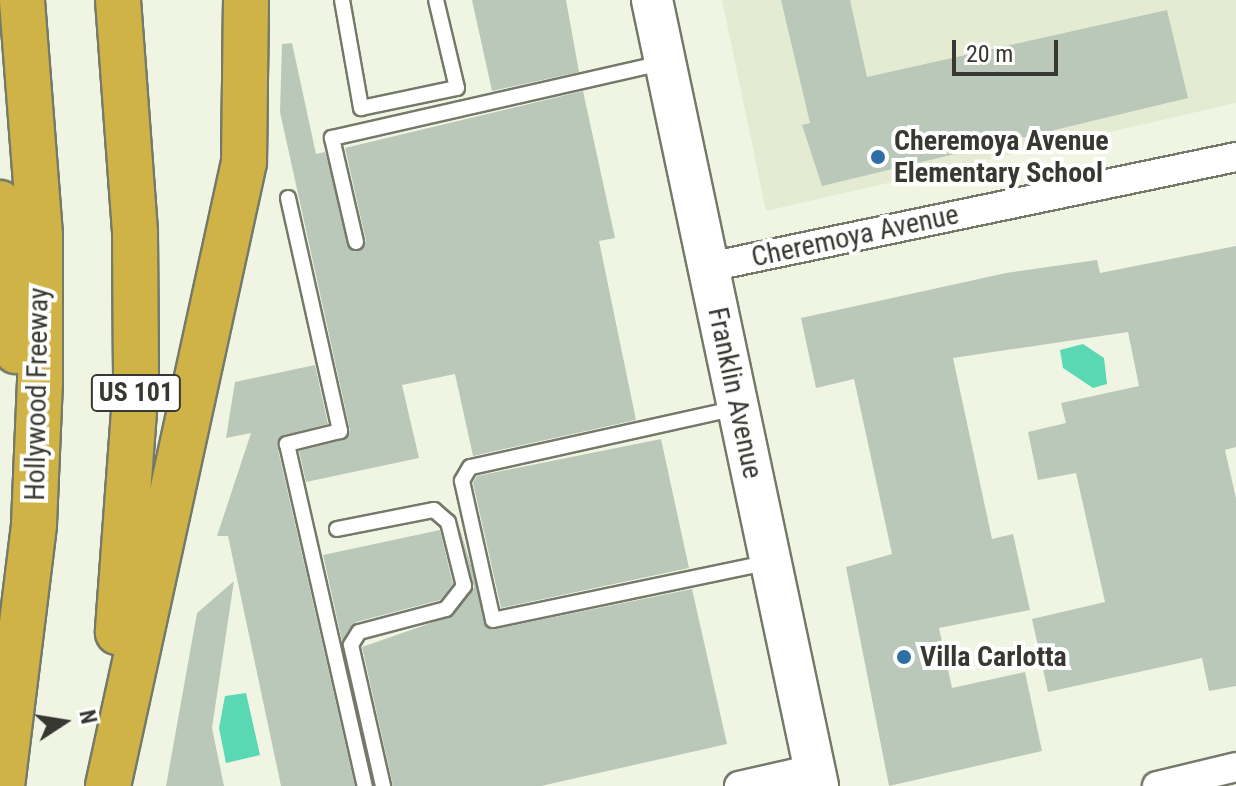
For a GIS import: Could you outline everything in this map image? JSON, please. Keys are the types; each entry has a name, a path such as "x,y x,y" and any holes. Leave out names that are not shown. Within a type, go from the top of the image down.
{"highway":[{"name":"Hollywood Freeway","path":"2,786 34,524 40,235 22,0"},
{"name":"US 101","path":"102,786 136,384 135,233 118,0"},
{"path":"108,786 244,162 253,3"},
{"path":"0,203 34,524"}],"main road":[{"name":"Franklin Avenue","path":"652,0 816,777"}],"street":[{"name":"Cheremoya Avenue","path":"709,267 1236,157"},
{"path":"1157,786 1236,767"},
{"path":"739,786 816,777"}],"lane":[{"path":"342,0 361,108 457,88 436,0"},
{"path":"356,242 332,138 666,62"},
{"path":"288,198 340,431 287,444 365,786"},
{"path":"738,408 470,467 462,481 493,620 771,562"},
{"path":"337,529 434,510 448,522 464,586 446,609 359,632 351,645 383,786"}],"shaded area":[{"name":"Cheremoya Avenue Elementary School","path":"722,0 1236,0 1236,103 766,211"},
{"path":"1083,344 1104,358 1107,384 1093,388 1063,368 1060,350"},
{"path":"246,693 260,755 226,763 219,728 225,696"}],"building":[{"path":"472,0 566,0 579,72 492,91"},
{"path":"781,0 850,0 867,77 1167,10 1188,98 822,186 802,125 810,123"},
{"path":"292,43 316,154 325,152 354,252 366,241 345,148 583,91 615,238 599,241 636,420 473,456 455,374 402,385 419,458 306,482 299,451 343,440 350,430 280,112 282,44"},
{"path":"1236,246 1236,447 1225,450 1236,498 1236,686 1209,691 1202,658 1048,692 1032,619 1105,602 1076,473 1038,480 1028,432 1066,423 1061,403 1139,386 1128,332 953,358 992,539 1013,534 1030,610 939,628 952,688 1025,672 1042,751 889,786 846,567 892,554 854,379 816,388 801,318 1006,273 1097,260 1100,273"},
{"path":"315,365 328,424 284,435 277,445 355,786 281,786 228,536 217,536 251,433 226,438 235,382"},
{"path":"661,439 689,568 501,608 473,483 477,476"},
{"path":"459,526 491,630 692,589 727,744 541,786 393,786 362,647 454,615 474,587"},
{"path":"440,530 453,584 440,600 356,622 342,641 323,555"},
{"path":"234,581 212,728 224,786 166,786 197,613"}],"place":[{"name":"Cheremoya Avenue Elementary School","path":"878,157"},
{"name":"Villa Carlotta","path":"904,657"}]}
